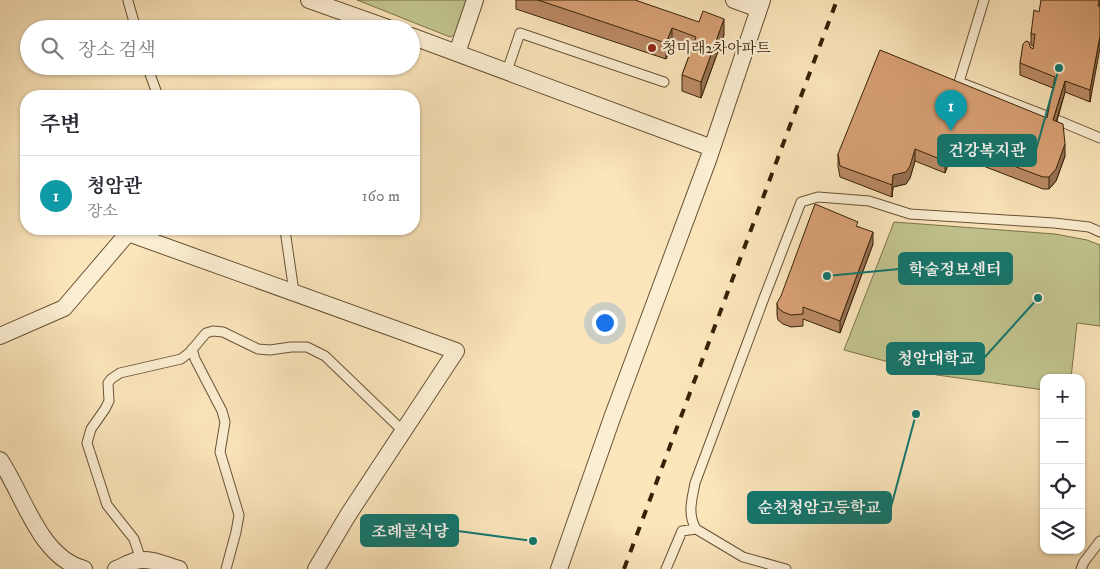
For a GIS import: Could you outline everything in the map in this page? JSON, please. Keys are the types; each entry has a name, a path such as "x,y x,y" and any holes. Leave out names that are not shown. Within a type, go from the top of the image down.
{"street":[{"path":"457,53 475,0"},
{"path":"559,569 712,148 760,5 734,0"},
{"path":"314,1 366,20"},
{"path":"420,39 712,148"},
{"path":"0,336 64,308 126,235"},
{"path":"134,235 456,351 348,515 316,569"},
{"path":"0,460 41,534 63,559 73,566 84,569"},
{"path":"116,569 141,560 152,560 179,569"}],"lane":[{"path":"984,0 959,82 1100,138"},
{"path":"128,1 133,20"},
{"path":"507,71 520,33 664,82"},
{"path":"150,75 156,90"},
{"path":"786,569 743,557 696,528 691,520 690,510 696,483 760,307 802,202 818,197 869,201 910,214 1089,226 1100,232"},
{"path":"285,235 294,292"},
{"path":"141,560 134,539 107,505 87,443 91,429 109,401 108,383 110,378 120,373 180,359 190,352 206,333 213,331 222,332 258,349 307,347 325,356 403,431"},
{"path":"192,349 195,359 222,411 225,422 220,452 239,515 226,569"},
{"path":"666,569 682,531 696,528"},
{"path":"1081,569 1100,541"}],"green space":[{"path":"357,0 475,0 465,30 450,37 420,25 420,20 407,20"},
{"path":"894,222 1055,234 1087,240 1100,245 1100,326 1077,323 1071,374 1040,374 1040,389 937,375 844,350"}],"building":[{"path":"538,0 635,0 699,22 703,11 724,19 701,82 682,75 696,37 672,28 666,43"},
{"path":"1041,0 1099,0 1098,6 1100,6 1100,36 1090,90 1065,81 1053,120 1063,124 1065,144 1056,169 1049,177 1043,177 952,143 945,161 915,149 910,166 906,172 893,175 892,185 840,166 838,154 880,50 1047,118 1055,77 1020,63 1023,44 1026,41 1029,42 1030,47 1033,49 1035,34 1031,34 1034,10 1039,12"},
{"path":"815,204 858,222 856,226 873,232 840,321 803,307 803,314 791,315 778,308 777,303"}],"railway":[{"path":"624,569 837,0"}],"place":[{"name":"청미래2차아파트","path":"652,48"},
{"name":"건강복지관","path":"1059,68"},
{"name":"청암관","path":"951,131"},
{"name":"학술정보센터","path":"827,276"},
{"name":"청암대학교","path":"1038,298"},
{"name":"순천청암고등학교","path":"916,414"},
{"name":"조례골식당","path":"533,541"}]}
